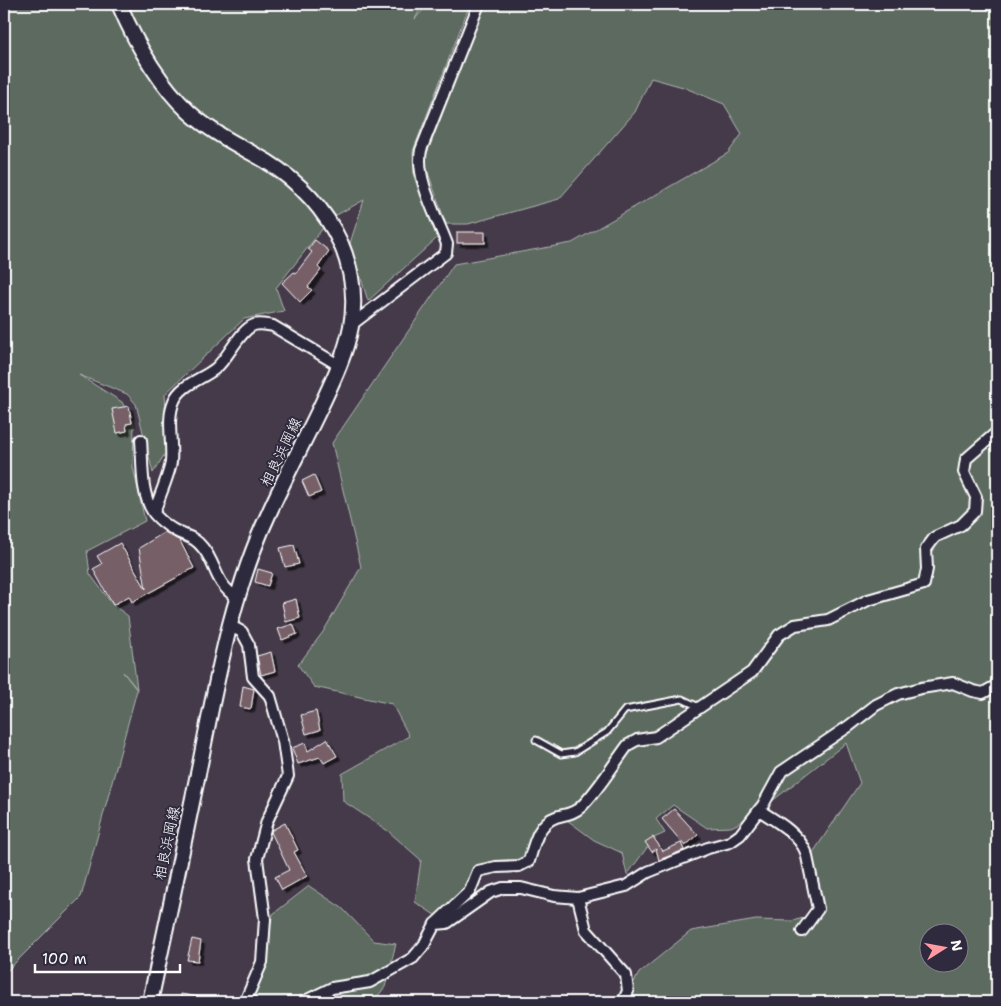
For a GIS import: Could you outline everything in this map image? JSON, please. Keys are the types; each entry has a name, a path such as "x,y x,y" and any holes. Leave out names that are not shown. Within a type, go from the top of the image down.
{"main road":[{"name":"相良浜岡線","path":"119,4 145,58 166,87 183,105 213,130 267,162 293,181 316,205 329,222 340,242 353,289 354,306 352,325 340,366 268,514 229,625 150,1002"}],"street":[{"path":"352,325 446,253 448,244 420,174 419,160 421,150 479,4"},
{"path":"154,513 171,463 171,415 175,400 182,390 216,369 237,340 253,325 264,324 273,326 340,366"},
{"path":"303,1002 332,988 370,982 413,958 424,945 435,924 470,891 478,871 496,867 519,866 529,860 544,822 556,817 569,815 579,808 628,745 637,740 656,737 752,672 779,635 795,625 828,620 868,600 924,584 927,569 926,549 935,537 961,525 975,511 976,497 964,472 966,459 997,432"},
{"path":"141,440 145,494 154,513 175,531 194,538 204,549 220,582 226,590 237,598"},
{"path":"229,625 242,632 249,645 253,677 270,696 283,741 288,776 267,821 256,859 265,919 262,962 245,1002"},
{"path":"435,924 447,923 491,892 503,888 521,888 554,896 578,898 626,886 648,872 708,848 730,842 740,835 759,810 781,772 849,726 876,705 898,694 921,688 954,683 983,693 997,685"},
{"path":"759,810 781,824 803,844 806,852 818,909 802,931"},
{"path":"578,898 586,930 626,975 628,991 623,1002"}],"lane":[{"path":"536,740 561,754 575,752 607,732 625,710 643,708 658,702 682,699 699,707"}],"green space":[{"path":"4,4 121,4 128,25 184,101 135,30 125,4 423,4 415,19 428,4 470,4 413,151 414,177 437,238 368,301 350,243 364,200 331,218 276,288 284,311 244,319 165,394 168,449 153,473 136,404 127,394 79,375 122,402 134,424 133,467 145,521 87,551 90,574 113,605 128,616 137,689 123,672 137,690 81,897 4,974"},
{"path":"485,4 997,4 997,1002 623,1002 639,973 691,931 756,920 792,921 819,914 808,860 860,783 846,743 752,817 731,827 707,828 673,805 656,819 665,833 654,838 627,875 622,853 594,840 567,820 596,787 556,817 519,866 478,871 447,923 415,902 421,860 388,831 343,801 342,774 409,736 392,704 314,687 298,665 323,632 361,567 332,443 454,264 572,243 728,153 742,134 724,104 683,87 651,78 635,112 559,199 468,224 446,224 424,161"},
{"path":"309,886 342,908 374,941 396,944 385,987 373,1002 245,1002 262,962 273,914"}],"building":[{"path":"457,232 485,232 485,243 457,243"},
{"path":"315,240 329,251 318,267 321,270 308,287 312,290 300,302 282,283 294,272 296,273 312,252 308,249"},
{"path":"129,406 132,423 126,424 127,431 117,433 112,409"},
{"path":"314,475 321,492 309,497 302,481"},
{"path":"165,532 180,541 194,568 132,602 129,596 113,605 93,569 102,564 97,556 120,543 146,589 139,548"},
{"path":"294,545 299,564 285,567 280,548"},
{"path":"258,569 272,573 268,586 255,582"},
{"path":"296,599 300,618 286,622 282,603"},
{"path":"293,624 297,634 282,640 278,629"},
{"path":"271,652 275,671 261,675 257,656"},
{"path":"243,686 254,689 251,709 240,707"},
{"path":"316,711 320,730 306,734 301,715"},
{"path":"327,739 337,756 324,763 320,757 298,764 292,748 305,743 308,751"},
{"path":"674,809 698,835 685,846 662,819"},
{"path":"285,823 298,850 294,852 307,876 282,890 275,877 289,870 271,832"},
{"path":"653,837 663,851 681,843 684,850 659,860 656,849 652,852 645,842"},
{"path":"192,939 201,941 198,961 187,960"},
{"path":"181,994 204,998 203,1002 180,1002"}]}
